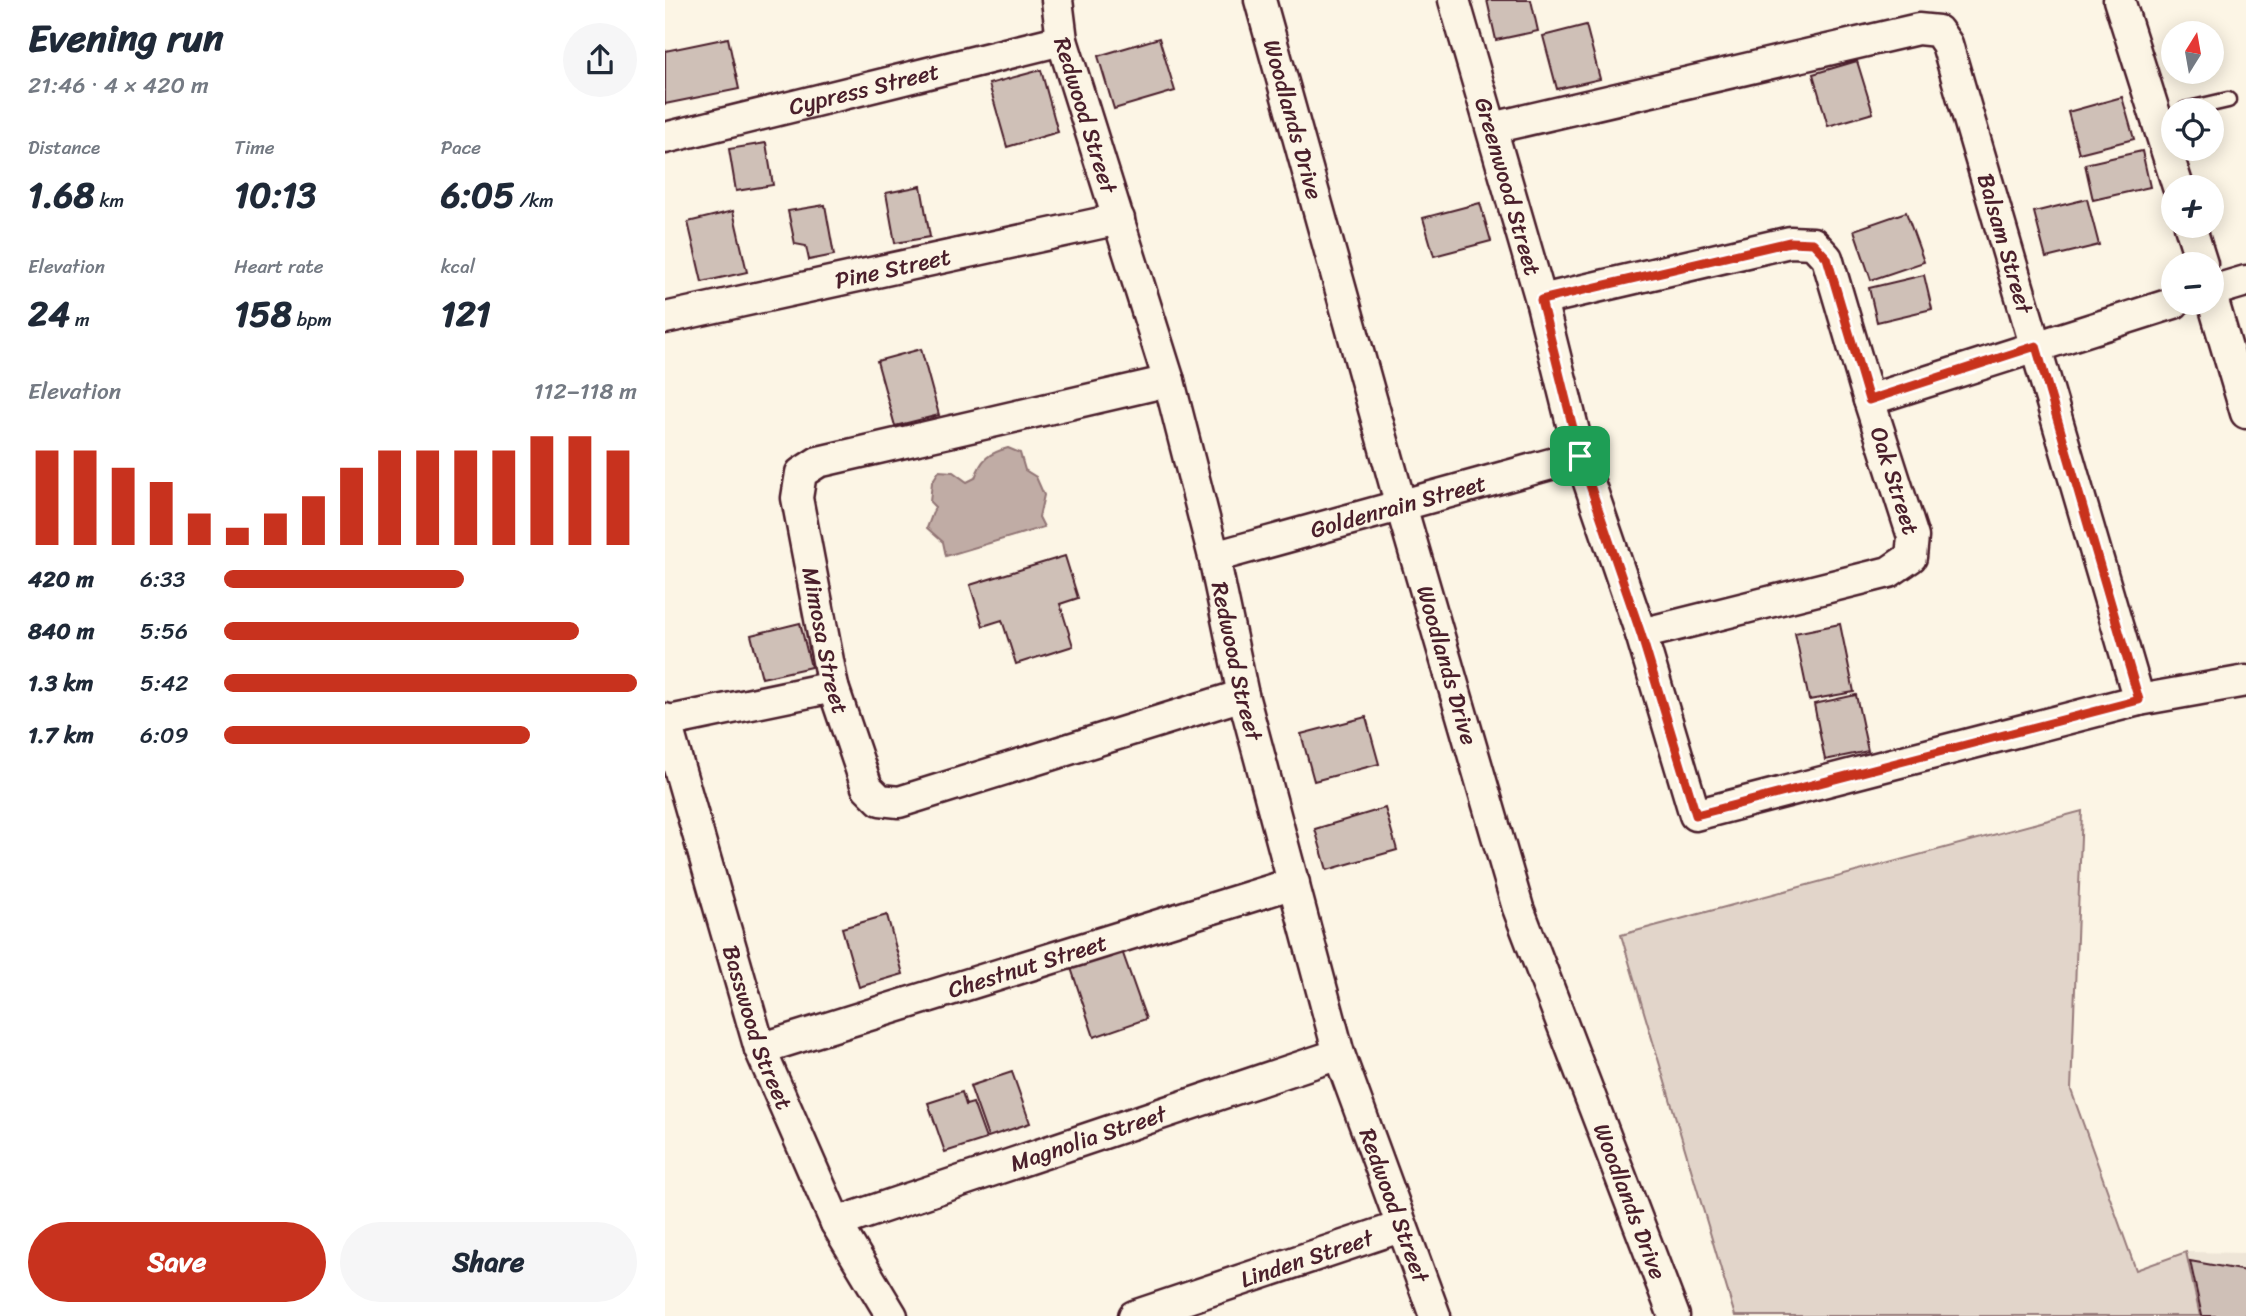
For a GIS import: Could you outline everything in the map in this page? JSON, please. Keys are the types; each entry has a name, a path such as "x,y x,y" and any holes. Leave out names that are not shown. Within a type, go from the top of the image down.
{"street":[{"name":"Redwood Street","path":"1057,0 1062,40 1169,381 1214,557 1243,695 1339,1055 1400,1227 1435,1316"},
{"name":"Woodlands Drive","path":"1260,0 1401,506 1518,908 1674,1316"},
{"name":"Greenwood Street","path":"1454,0 1541,300 1580,456 1641,634 1696,815 2139,700"},
{"path":"2119,0 2161,105"},
{"name":"Balsam Street","path":"1492,128 1918,29 1938,31 1947,44 2139,700"},
{"name":"Cypress Street","path":"665,138 1062,40"},
{"name":"Pine Street","path":"665,318 1119,219"},
{"name":"Oak Street","path":"1541,300 1790,242 1813,243 1827,258 1913,537 1911,557 1889,572 1641,634"},
{"path":"2224,287 2246,281"},
{"path":"1869,400 2161,307"},
{"path":"2217,315 2246,413"},
{"name":"Mimosa Street","path":"1169,381 818,462 801,473 797,498 832,687 867,787 880,800 899,802 1243,695"},
{"name":"Goldenrain Street","path":"1214,557 1580,456"},
{"path":"2139,700 2246,681"},
{"path":"665,721 832,687"},
{"name":"Basswood Street","path":"665,721 759,1049 836,1223 893,1316"},
{"name":"Chestnut Street","path":"759,1049 1294,883"},
{"name":"Magnolia Street","path":"836,1223 1339,1055"},
{"name":"Linden Street","path":"1134,1316 1400,1227"}],"lane":[{"path":"2224,101 2228,100"}],"shaded area":[{"path":"1008,448 1020,453 1025,470 1036,477 1044,495 1039,517 1044,527 946,556 943,542 927,528 935,507 930,502 932,482 939,471 953,472 967,482 975,478 987,458"},
{"path":"2082,811 2071,1090 2136,1270 2186,1252 2200,1316 1735,1316 1621,935"},
{"path":"2186,1252 2246,1253 2246,1316 2200,1316"}],"building":[{"path":"1487,0 1531,0 1538,31 1496,40"},
{"path":"1586,25 1600,79 1557,89 1543,36"},
{"path":"728,38 739,89 665,104 665,51"},
{"path":"1159,38 1175,91 1114,109 1098,56"},
{"path":"1857,61 1873,113 1828,126 1813,74"},
{"path":"1041,70 1058,132 1007,147 989,84"},
{"path":"2122,97 2134,139 2079,153 2068,112"},
{"path":"766,143 773,185 736,191 729,149"},
{"path":"2142,151 2150,187 2093,200 2085,164"},
{"path":"921,186 930,237 895,243 886,193"},
{"path":"2087,199 2099,245 2046,258 2034,212"},
{"path":"1480,203 1491,241 1434,256 1423,218"},
{"path":"825,205 834,255 809,260 806,246 795,244 788,211"},
{"path":"733,211 747,272 702,282 688,222"},
{"path":"1906,212 1924,262 1871,280 1854,230"},
{"path":"1924,275 1932,309 1877,322 1869,288"},
{"path":"921,349 939,415 895,426 877,361"},
{"path":"1065,556 1078,598 1060,604 1073,646 1016,664 1002,620 983,626 970,585"},
{"path":"800,623 811,667 762,678 751,635"},
{"path":"1840,624 1854,692 1809,700 1795,633"},
{"path":"1856,695 1868,751 1825,760 1814,704"},
{"path":"1366,717 1379,764 1314,781 1301,734"},
{"path":"1385,808 1397,850 1327,870 1315,829"},
{"path":"887,915 903,974 859,987 842,928"},
{"path":"1121,948 1146,1019 1094,1037 1070,965"},
{"path":"1012,1072 1030,1123 988,1137 970,1086"},
{"path":"962,1092 966,1105 973,1103 986,1139 945,1152 928,1103"},
{"path":"2190,1261 2246,1271 2246,1316 2202,1316"}],"route":[{"path":"1790,242 1813,243 1827,258 1869,400 2036,346 2139,700 1696,815 1641,634 1580,456 1541,300 1790,242"}]}
